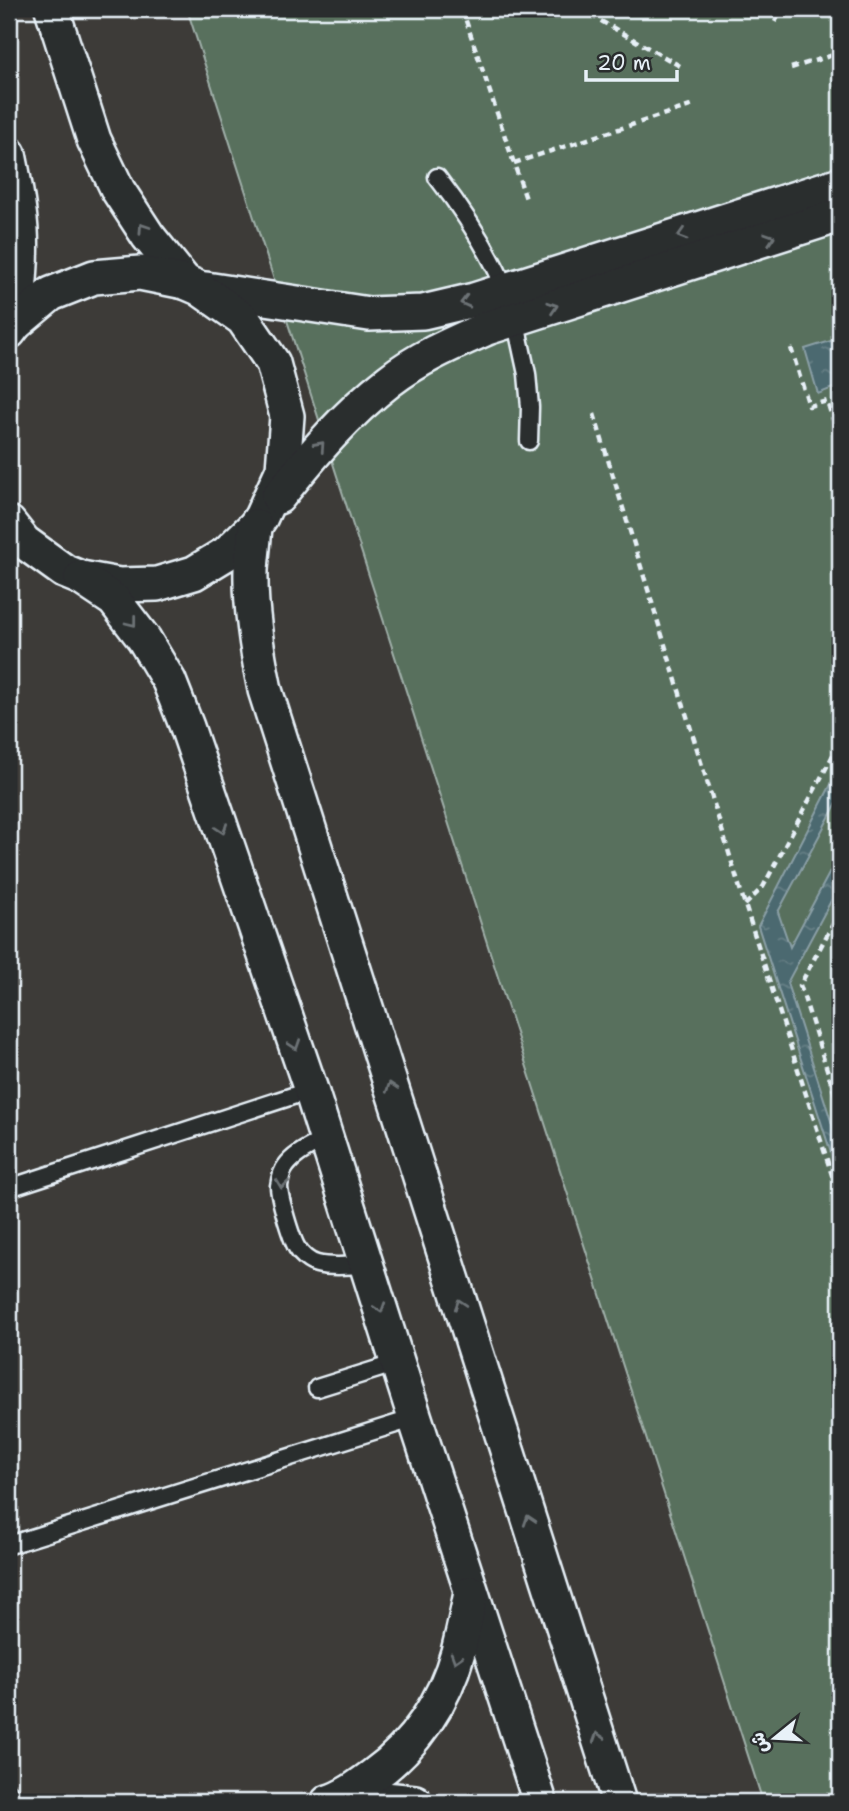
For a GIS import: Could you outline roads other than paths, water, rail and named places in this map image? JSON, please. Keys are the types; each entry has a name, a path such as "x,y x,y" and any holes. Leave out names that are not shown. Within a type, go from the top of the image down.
{"street":[{"path":"61,14 94,140 118,190 148,236 192,285 243,320 273,363 287,416 283,469 258,522 251,571 253,616 268,699 619,1802"},
{"path":"9,154 21,231 21,273 12,328"},
{"path":"9,544 72,574 118,585 157,584 194,573 227,553 258,522 348,416 390,380 437,350 487,328 511,304 840,184"},
{"path":"12,328 51,295 94,277 140,273 192,285 369,314 423,312 474,300 511,304 840,215"},
{"path":"9,523 24,542 114,600 144,639 169,681 311,1090 540,1802"},
{"path":"334,1800 381,1771 414,1737 428,1718 451,1675 471,1591"},
{"path":"334,1800 374,1798 415,1802"}],"lane":[{"path":"437,177 481,238 511,304 527,374 529,441"},
{"path":"9,1188 311,1090"},
{"path":"326,1138 293,1158 281,1175 280,1196 293,1240 302,1255 318,1264 366,1265"},
{"path":"317,1388 397,1363"},
{"path":"9,1545 415,1418"},
{"path":"9,1792 12,1802"}],"water":[{"path":"840,338 840,404 835,387 818,394 805,349"},
{"path":"840,767 840,797 778,912 790,947 840,853 840,884 787,983 840,1149 840,1181 758,926"}]}
